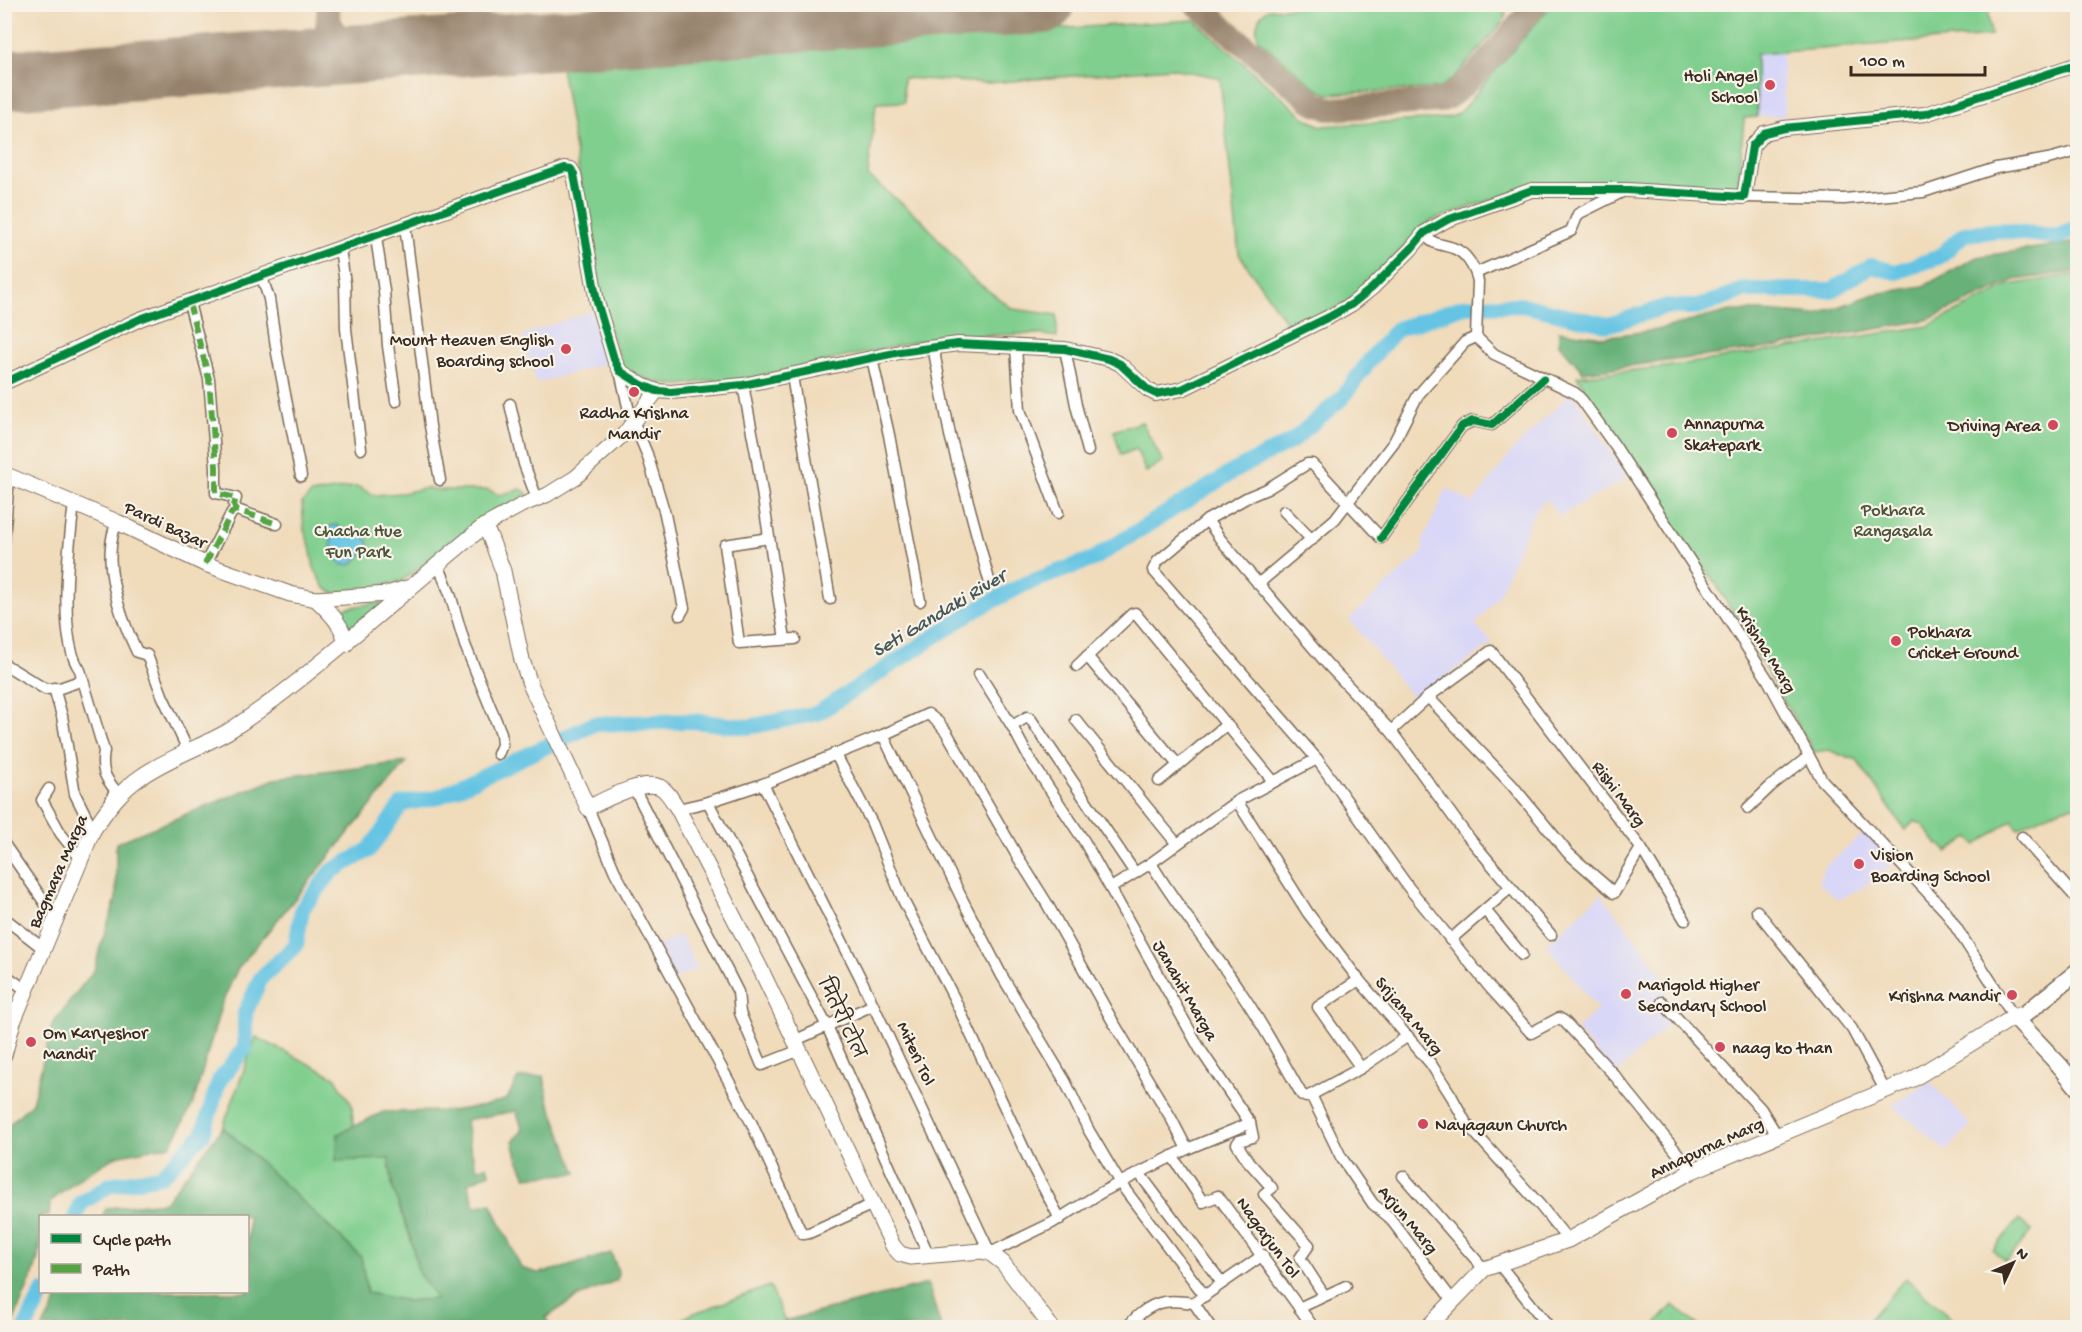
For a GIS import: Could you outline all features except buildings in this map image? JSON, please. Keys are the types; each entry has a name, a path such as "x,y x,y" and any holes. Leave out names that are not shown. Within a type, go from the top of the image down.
{"main road":[{"name":"Pardi Bazar","path":"7,475 117,522 205,564 290,594 316,599 387,594 409,587"},
{"name":"Bagmara Marga","path":"4,1054 13,1022 93,830 109,806 141,776 235,726 272,701 346,644 409,587 483,526"},
{"path":"483,526 503,571 522,660 530,684 588,808 634,788 648,785 660,787 678,809 798,1045 893,1246 900,1254 911,1257 981,1251 990,1253"},
{"path":"316,599 339,624 345,634 346,644"},
{"path":"2078,971 2025,1014 2014,1017 2078,1088"},
{"name":"Annapurna Marg","path":"1427,1328 1491,1266 1568,1240 1692,1171 1886,1092 1913,1079 2014,1017"},
{"name":"Miteri Tol","path":"990,1253 1003,1263 1052,1328"}],"street":[{"path":"1744,197 1752,146 1764,133 1784,128 1925,114 2076,63"},
{"path":"620,372 631,380 657,391 671,392 743,385 872,358 958,344 1065,350 1109,359 1120,364 1156,394 1182,389 1352,304 1395,265 1424,233 1447,220 1532,190 1627,190 1744,197 1844,199 1923,192 1996,168 2078,151"},
{"path":"4,383 118,328 561,169 571,169 574,174 597,302 620,372 633,423 647,454 665,514 684,608 680,615"},
{"path":"1476,273 1571,231 1578,214 1627,190"},
{"path":"405,225 430,426 440,480"},
{"path":"1258,584 1335,519 1394,442 1418,395 1475,333 1476,273 1459,251 1430,242 1424,233"},
{"path":"376,237 396,401"},
{"path":"340,249 345,283 346,329 361,449"},
{"path":"262,277 269,300 276,353 301,476"},
{"path":"189,303 209,379 216,493 236,498 234,505 237,510 277,525"},
{"name":"Krishna Marg","path":"1475,333 1494,354 1575,393 1582,400 1616,446 1768,680 1822,780 1946,912 2014,1017"},
{"path":"936,346 935,357 950,435 989,580"},
{"path":"1016,347 1020,410 1058,513"},
{"path":"1065,350 1088,451"},
{"path":"872,358 920,601"},
{"path":"792,376 830,599"},
{"path":"1543,379 1492,425 1473,421 1462,426 1381,538 1316,468 1307,464 1267,489 1229,506 1207,520 1153,567 1183,606 1317,759 1409,888 1450,940 1532,1033 1559,1018 1564,1021 1615,1076 1692,1171"},
{"path":"743,385 769,538 790,639 739,643 725,545 769,538"},
{"path":"483,526 563,486 576,477 613,445 657,391"},
{"path":"510,404 524,464 537,499"},
{"path":"4,541 7,475"},
{"path":"74,504 65,609 74,663 80,670 104,751 102,763 105,777 115,790 109,806"},
{"path":"205,564 232,512 237,510"},
{"path":"1284,512 1312,540"},
{"path":"1207,520 1221,540 1328,665 1391,731 1465,833 1551,935"},
{"path":"117,522 112,533 111,549 116,598 128,634 137,652 147,655 162,695 185,744 184,752"},
{"path":"438,564 450,594 465,645 501,733 502,745 498,754"},
{"path":"1077,666 1132,614 1135,614 1274,782"},
{"name":"Rishi Marg","path":"1391,731 1428,698 1491,651 1641,848 1614,892 1568,853 1512,785 1428,698"},
{"path":"1087,656 1178,765"},
{"path":"4,664 45,689 82,680"},
{"name":"Janahit Marga","path":"979,674 1029,758 1084,841 1200,1049 1250,1123"},
{"path":"54,688 62,716 75,794 93,830"},
{"path":"678,809 763,784 928,714 947,734 1187,1149"},
{"path":"1012,726 1027,717 1030,718 1135,873"},
{"path":"1076,720 1178,844"},
{"path":"1159,781 1226,725"},
{"path":"883,735 997,967 1065,1081 1088,1129 1120,1183 1205,1296"},
{"path":"835,753 872,822 904,902 954,998 1031,1164 1060,1219"},
{"path":"1748,808 1771,786 1809,757"},
{"path":"1111,888 1151,863 1237,801 1317,759"},
{"name":"Miteri Tol","path":"763,784 873,1005 990,1253"},
{"path":"634,788 738,992 740,1013 762,1065 827,1026 873,1005"},
{"path":"49,789 42,800 61,834 81,859"},
{"name":"Srijana Marg","path":"1237,801 1308,913 1359,980 1431,1064 1466,1123 1568,1240"},
{"name":"मितेरी टोल","path":"708,802 827,1026 929,1256"},
{"path":"588,808 615,872 750,1122 803,1234 873,1204"},
{"path":"2022,837 2078,900"},
{"path":"4,844 47,906 59,912"},
{"path":"1641,848 1685,920"},
{"path":"1151,863 1259,1020 1303,1097 1361,1068 1408,1036"},
{"path":"1450,940 1510,888"},
{"path":"1485,910 1522,955"},
{"path":"1757,911 1852,1029 1886,1092"},
{"path":"4,918 44,949"},
{"path":"4,974 26,990"},
{"path":"1359,980 1318,1007 1361,1068"},
{"path":"1662,1002 1761,1109 1777,1135"},
{"name":"Arjun Marg","path":"1311,1095 1341,1157 1373,1204 1389,1217 1453,1301"},
{"path":"990,1253 1060,1219 1120,1183 1172,1156 1250,1123 1254,1136 1251,1139 1239,1141 1237,1144 1248,1161 1272,1188 1263,1193 1309,1245 1300,1258 1324,1295"},
{"name":"Nagarjun Tol","path":"1172,1156 1203,1202 1218,1196 1314,1328"},
{"path":"1139,1173 1222,1283"},
{"path":"1403,1176 1550,1328"},
{"path":"1126,1328 1140,1314 1155,1305 1171,1300 1194,1303 1263,1256"},
{"path":"1299,1308 1346,1286"},
{"path":"1194,1303 1211,1328"}],"shaded area":[{"name":"Holi Angel School","path":"1782,53 1785,116 1757,117 1755,54"},
{"name":"Mount Heaven English Boarding school","path":"591,311 611,362 536,383 523,335"},
{"path":"1571,393 1627,478 1559,516 1546,500 1534,512 1499,595 1475,625 1493,643 1414,699 1349,619 1422,553 1423,540 1447,488 1473,503 1513,450"},
{"name":"Vision Boarding School","path":"1865,832 1895,862 1864,887 1838,900 1818,882 1824,867"},
{"name":"Marigold Higher Secondary School","path":"1601,894 1666,979 1668,1024 1615,1075 1576,1029 1598,1009 1546,945"},
{"path":"680,935 697,968 675,979 658,946"},
{"path":"1930,1082 1971,1125 1946,1151 1892,1105"}],"green space":[{"path":"1333,5 1504,5 1506,15 1501,24 1453,79 1439,88 1327,94 1317,89 1259,40 1257,27 1259,19 1268,9"},
{"path":"1552,5 1987,5 1991,36 1756,54 1757,117 1744,118 1738,190 1535,185 1430,221 1348,302 1291,330 1239,254 1220,78 1171,68 988,83 903,78 904,102 876,103 868,176 921,219 970,277 1013,309 1057,315 1057,337 1036,334 942,336 736,381 714,380 680,385 664,384 628,373 622,365 601,304 560,61 1194,20 1304,117 1321,126 1440,119 1453,116 1461,111"},
{"path":"2077,242 2077,271 2015,280 1927,320 1767,348 1583,372 1559,344 1559,331 1603,337 1657,330 1730,311 1816,315 1875,294 1924,286 1977,257"},
{"name":"Pokhara Rangasala","path":"2077,274 2077,806 2055,811 2018,828 2012,820 1976,845 1969,837 1947,852 1940,844 1938,845 1923,825 1915,821 1905,830 1856,759 1829,750 1814,752 1716,584 1613,435 1577,376 1665,367 1928,326 2010,285"},
{"path":"1142,422 1163,462 1146,472 1136,449 1121,455 1114,431"},
{"name":"Chacha Hue Fun Park","path":"358,487 374,495 426,488 489,490 499,495 521,489 528,494 472,527 402,581 364,590 334,593 325,588 314,568 304,530 302,503 311,494"},
{"path":"380,602 382,605 353,629 349,629 336,610"},
{"path":"407,762 238,968 222,1003 193,1104 171,1145 116,1156 80,1178 50,1202 49,1215 39,1215 39,1254 34,1272 11,1327 5,1327 5,1128 32,1103 53,1023 95,969 116,899 116,843 275,778"},
{"path":"256,1037 335,1077 352,1105 353,1127 338,1134 389,1159 393,1189 410,1236 419,1274 438,1299 408,1301 367,1293 361,1257 223,1127"},
{"path":"544,1076 548,1100 577,1173 526,1177 513,1141 523,1130 516,1111 466,1120 470,1147 477,1169 487,1166 490,1173 468,1183 475,1207 491,1203 521,1268 538,1273 611,1253 618,1271 617,1280 576,1298 545,1318 552,1327 43,1327 61,1293 249,1293 249,1215 103,1215 107,1208 165,1202 223,1127 361,1257 367,1293 408,1301 437,1299 419,1274 410,1236 393,1189 389,1159 336,1161 338,1134 383,1112 449,1111 484,1106 507,1099 518,1078"},
{"path":"2019,1219 2032,1230 2006,1262 1993,1250"},
{"path":"1906,1278 1961,1327 1862,1327"},
{"path":"928,1284 941,1327 787,1328 784,1321"},
{"path":"770,1286 787,1327 665,1328 692,1314"},
{"path":"1673,1305 1700,1327 1653,1327"}],"water":[{"path":"333,525 339,526 341,532 349,535 352,532 363,535 369,543 368,549 351,565 342,565 331,552 332,541 326,529"}],"waterway":[{"name":"Seti Gandaki River","path":"76,1215 80,1204 110,1185 161,1176 203,1134 219,1081 245,1048 245,1013 261,978 296,945 302,909 332,871 369,850 402,804 438,797 594,724 693,721 748,727 818,713 972,612 1025,584 1093,559 1234,471 1292,441 1342,398 1397,329 1465,306 1522,305 1608,325 1664,307 1698,307 1744,290 1832,290 1871,266 1896,272 1939,257 1964,234 2000,230 2057,237 2078,227"},
{"name":"Seti Gandaki River","path":"25,1328 42,1293"}],"taxiway":[{"path":"290,59 310,52 322,41 327,25 328,4"},
{"path":"1196,4 1310,100 1332,109 1439,101 1450,96 1475,74 1536,4"},
{"path":"329,20 346,44 359,51 374,53"},
{"path":"4,71 16,77 25,78"}],"runway":[{"path":"4,80 1044,4"}],"marked path":[{"path":"189,303 209,379 216,493 236,498 234,505 237,510"},
{"path":"205,564 232,512 237,510 277,524"}],"cycle path":[{"path":"4,383 140,319 565,168 571,169 574,174 597,302 614,359 620,371 642,385 657,391 671,392 743,385 900,352 958,344 1065,349 1109,359 1120,364 1148,390 1156,394 1182,389 1352,304 1372,288 1424,233 1447,220 1532,190 1627,190 1744,197 1752,146 1764,133 1784,128 1925,114 2078,64"},
{"path":"1381,538 1462,426 1473,421 1492,425 1543,379"}],"place":[{"name":"Holi Angel School","path":"1770,85"},
{"name":"Mount Heaven English Boarding school","path":"566,349"},
{"name":"Radha Krishna Mandir","path":"634,392"},
{"name":"Driving Area","path":"2053,425"},
{"name":"Annapurna Skatepark","path":"1672,433"},
{"name":"Pokhara Cricket Ground","path":"1896,641"},
{"name":"Vision Boarding School","path":"1859,864"},
{"name":"Marigold Higher Secondary School","path":"1626,994"},
{"name":"Krishna Mandir","path":"2012,995"},
{"name":"Om Karyeshor Mandir","path":"31,1042"},
{"name":"naag ko than","path":"1720,1047"},
{"name":"Nayagaun Church","path":"1423,1124"}]}
